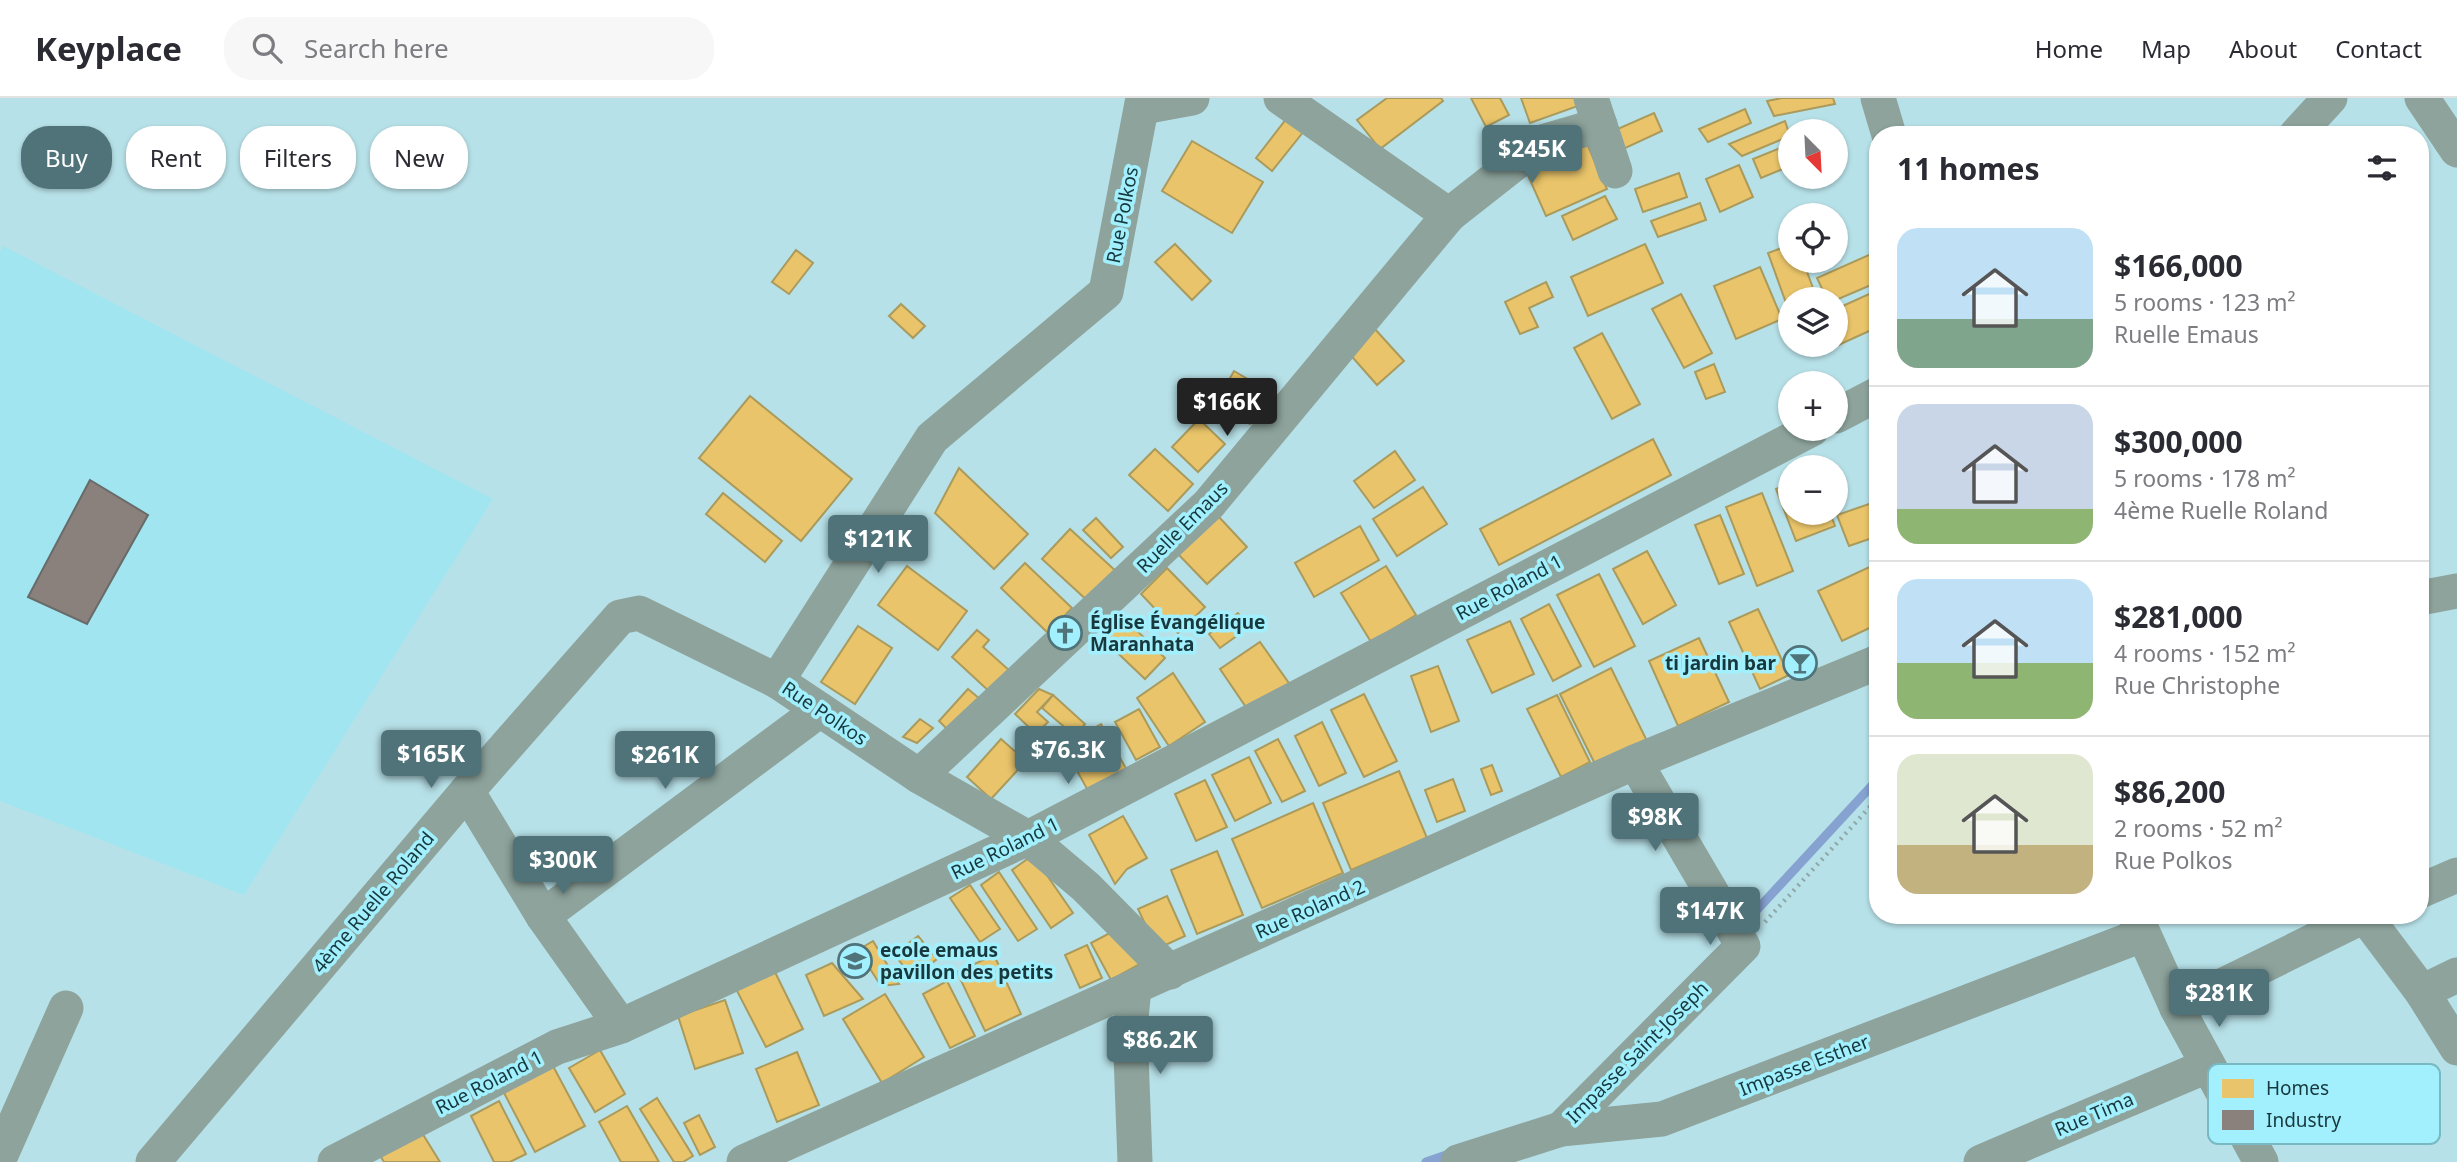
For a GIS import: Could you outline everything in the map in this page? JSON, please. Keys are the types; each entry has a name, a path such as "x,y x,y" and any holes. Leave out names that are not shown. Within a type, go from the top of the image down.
{"street":[{"path":"1143,103 1192,98"},
{"path":"1281,98 1449,215"},
{"path":"1878,98 1886,126"},
{"path":"2304,126 2330,98"},
{"path":"2422,98 2457,150"},
{"name":"Rue Polkos","path":"1143,103 1106,292 932,438 777,681 919,776 1028,838 1086,887 1170,972"},
{"path":"1595,112 1615,171"},
{"name":"Ruelle Emaus","path":"919,776 1209,504 1449,215 1542,142 1595,112"},
{"path":"1848,410 1869,399"},
{"name":"Rue Roland 1","path":"335,1162 557,1047 621,1026 1028,838 1789,441"},
{"path":"2429,596 2457,591"},
{"name":"4ème Ruelle Roland","path":"153,1162 467,791 620,617 639,613 777,681"},
{"name":"Rue Roland 2","path":"744,1162 1635,762 1869,666"},
{"path":"543,916 820,709"},
{"path":"1635,762 1743,946"},
{"path":"467,791 543,916 621,1026"},
{"path":"2429,887 2457,875"},
{"path":"2177,1009 2347,924"},
{"path":"2372,924 2422,992 2457,1048"},
{"path":"2138,925 2207,1066"},
{"name":"Impasse Esther","path":"1458,1162 1561,1129 1662,1119 2138,925"},
{"name":"Impasse Saint-Joseph","path":"1561,1129 1743,946"},
{"path":"2422,992 2457,975"},
{"path":"1134,988 1130,1028 1135,1162"},
{"path":"0,1157 66,1008"},
{"name":"Rue Tima","path":"1981,1162 2207,1066"},
{"path":"2251,1144 2261,1162"}],"path":[{"path":"1743,946 1869,808"}],"shaded area":[{"path":"3,246 493,499 244,895 0,801 0,252"}],"building: Homes":[{"path":"1387,98 1441,98 1443,101 1380,149 1357,120"},
{"path":"1471,98 1500,98 1509,115 1486,127"},
{"path":"1521,98 1575,98 1578,106 1530,123"},
{"path":"1782,98 1833,98 1835,104 1774,116 1767,101"},
{"path":"1745,109 1751,123 1708,142 1699,129"},
{"path":"1654,113 1662,131 1621,150 1613,131"},
{"path":"1287,118 1304,131 1272,171 1256,158"},
{"path":"1778,124 1778,141 1742,156 1729,144"},
{"path":"1192,141 1263,182 1232,233 1162,191"},
{"path":"1587,144 1607,189 1546,216 1526,171"},
{"path":"1778,149 1778,171 1761,178 1753,159"},
{"path":"1739,165 1753,197 1720,212 1706,179"},
{"path":"1679,173 1687,197 1643,212 1635,189"},
{"path":"1605,196 1617,219 1573,240 1562,216"},
{"path":"1700,203 1706,220 1658,237 1651,221"},
{"path":"1175,244 1211,281 1192,300 1155,262"},
{"path":"1645,244 1663,283 1588,316 1571,277"},
{"path":"1778,249 1778,273 1807,273 1813,287 1780,287 1768,253"},
{"path":"796,250 813,263 789,294 772,282"},
{"path":"1869,255 1869,286 1848,295 1848,287 1821,287 1817,278 1828,273 1848,273 1848,264"},
{"path":"1760,267 1778,310 1778,321 1736,339 1714,286"},
{"path":"1546,282 1553,297 1529,308 1538,327 1520,334 1505,302"},
{"path":"1681,294 1712,353 1684,368 1652,309"},
{"path":"1869,294 1869,331 1848,341 1848,304"},
{"path":"901,304 925,326 913,338 889,316"},
{"path":"1374,328 1404,361 1377,385 1347,351"},
{"path":"1602,333 1640,404 1612,419 1574,348"},
{"path":"1714,364 1725,392 1706,399 1695,372"},
{"path":"1234,371 1277,396 1250,424 1215,404"},
{"path":"750,396 852,479 801,541 699,458"},
{"path":"1199,419 1225,444 1198,472 1172,447"},
{"path":"1653,439 1671,475 1499,565 1480,529"},
{"path":"1155,449 1193,484 1168,511 1129,475"},
{"path":"1395,451 1415,480 1374,508 1354,481"},
{"path":"959,468 1028,534 994,569 935,513"},
{"path":"1423,487 1447,524 1397,556 1373,519"},
{"path":"723,493 782,541 765,562 706,514"},
{"path":"1762,493 1793,571 1757,586 1726,507"},
{"path":"1869,504 1869,539 1849,546 1841,525 1848,525 1848,511"},
{"path":"1720,515 1744,574 1719,584 1695,525"},
{"path":"1219,517 1247,547 1207,584 1178,554"},
{"path":"1096,518 1123,547 1111,558 1083,530"},
{"path":"1790,525 1835,525 1835,526 1796,541"},
{"path":"1360,526 1379,560 1314,597 1295,563"},
{"path":"1070,529 1118,573 1090,603 1042,559"},
{"path":"1647,551 1676,605 1643,624 1613,569"},
{"path":"1025,563 1072,608 1048,633 1001,588"},
{"path":"907,566 967,611 938,650 878,605"},
{"path":"1386,566 1416,615 1371,642 1341,593"},
{"path":"1869,567 1869,628 1842,641 1818,591"},
{"path":"1167,568 1205,607 1178,633 1141,594"},
{"path":"1599,574 1635,646 1594,667 1557,595"},
{"path":"1549,604 1581,666 1553,681 1521,619"},
{"path":"1758,609 1789,675 1760,689 1729,622"},
{"path":"1238,613 1249,627 1220,648 1209,634"},
{"path":"1125,619 1165,658 1145,679 1104,640"},
{"path":"1510,621 1534,674 1492,693 1467,640"},
{"path":"858,626 892,648 855,704 821,682"},
{"path":"977,630 989,640 983,647 1010,671 991,693 952,657"},
{"path":"1699,638 1729,702 1678,726 1649,661"},
{"path":"1260,642 1291,686 1250,713 1220,669"},
{"path":"1438,666 1459,721 1431,732 1411,676"},
{"path":"1611,668 1650,747 1599,772 1560,694"},
{"path":"1173,673 1205,722 1169,746 1137,698"},
{"path":"968,689 980,699 950,732 939,721"},
{"path":"1039,689 1053,695 1037,712 1048,722 1036,734 1015,714"},
{"path":"1364,694 1397,761 1364,777 1331,710"},
{"path":"1053,695 1085,724 1075,736 1042,708"},
{"path":"1557,695 1590,762 1561,777 1527,709"},
{"path":"1139,709 1160,747 1136,760 1115,722"},
{"path":"920,719 933,728 917,743 903,737"},
{"path":"1322,722 1346,773 1319,786 1295,736"},
{"path":"1101,724 1128,772 1090,794 1063,746"},
{"path":"1054,727 1068,740 1057,753 1042,741"},
{"path":"1001,739 1026,761 991,799 967,777"},
{"path":"1278,739 1305,791 1282,802 1255,751"},
{"path":"1249,757 1271,803 1235,821 1212,775"},
{"path":"1492,765 1502,791 1491,795 1481,769"},
{"path":"1399,771 1427,838 1351,870 1323,803"},
{"path":"1453,779 1465,811 1437,822 1425,790"},
{"path":"1205,780 1227,827 1196,841 1175,794"},
{"path":"1313,803 1343,873 1262,908 1232,839"},
{"path":"1123,816 1147,858 1127,869 1115,884 1089,835"},
{"path":"1217,851 1243,915 1197,934 1171,870"},
{"path":"1033,855 1073,913 1051,928 1012,870"},
{"path":"999,872 1037,929 1018,941 981,885"},
{"path":"970,885 1000,929 980,942 950,898"},
{"path":"1167,896 1185,936 1157,949 1138,909"},
{"path":"1121,927 1140,964 1111,980 1091,943"},
{"path":"918,936 937,959 913,978 894,954"},
{"path":"873,941 899,984 881,986 858,950"},
{"path":"1087,945 1102,978 1080,988 1065,955"},
{"path":"994,955 1021,1014 985,1031 957,972"},
{"path":"832,963 863,999 824,1016 806,975"},
{"path":"773,968 803,1029 766,1047 735,987"},
{"path":"947,981 975,1036 950,1048 923,994"},
{"path":"885,994 924,1057 882,1083 843,1019"},
{"path":"725,1000 743,1053 695,1069 678,1016"},
{"path":"600,1050 625,1094 595,1112 569,1068"},
{"path":"797,1052 819,1105 777,1122 756,1069"},
{"path":"553,1066 585,1126 535,1152 503,1091"},
{"path":"657,1098 693,1156 683,1162 674,1162 640,1109"},
{"path":"499,1101 526,1154 510,1162 494,1162 471,1116"},
{"path":"627,1106 659,1162 621,1162 599,1122"},
{"path":"699,1115 715,1147 700,1155 684,1123"},
{"path":"419,1128 440,1162 384,1162 378,1152"}],"building: Industry":[{"path":"90,480 148,515 87,624 28,597"}],"waterway":[{"path":"1741,927 1869,789"},
{"path":"1426,1162 1452,1153"}],"place":[{"name":"Église Évangélique Maranhata","path":"1065,633"},
{"name":"ti jardin bar","path":"1800,663"},
{"name":"ecole emaus pavillon des petits","path":"855,961"}]}
